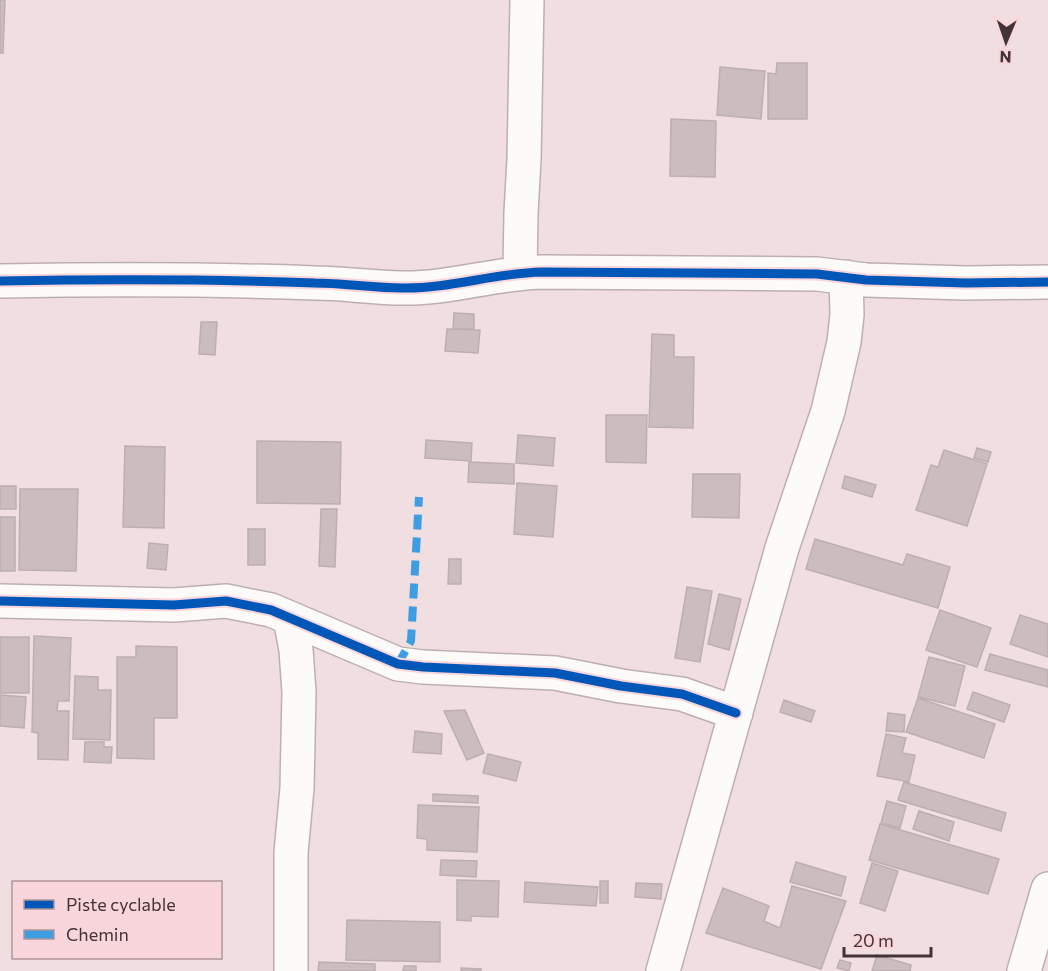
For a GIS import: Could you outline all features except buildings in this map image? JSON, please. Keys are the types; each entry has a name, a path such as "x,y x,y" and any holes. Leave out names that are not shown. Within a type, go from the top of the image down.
{"street":[{"path":"520,273 527,0"},
{"path":"0,281 229,280 402,288 449,285 520,273 817,274 866,280 921,282 1048,282"},
{"path":"663,971 782,548 828,411 844,342 847,315 846,277"},
{"path":"0,602 174,605 226,602 271,610 398,664 423,668 555,673 621,686 682,693 736,713"},
{"path":"290,618 296,650 299,692 297,788 291,853 291,971"},
{"path":"1024,971 1048,889"}],"marked path":[{"path":"398,664 411,641 419,497"}],"cycle path":[{"path":"0,281 236,281 420,288 542,272 817,274 866,280 966,283 1048,282"},
{"path":"0,601 174,605 226,601 271,610 398,664 555,673 621,686 682,694 736,713"}]}
